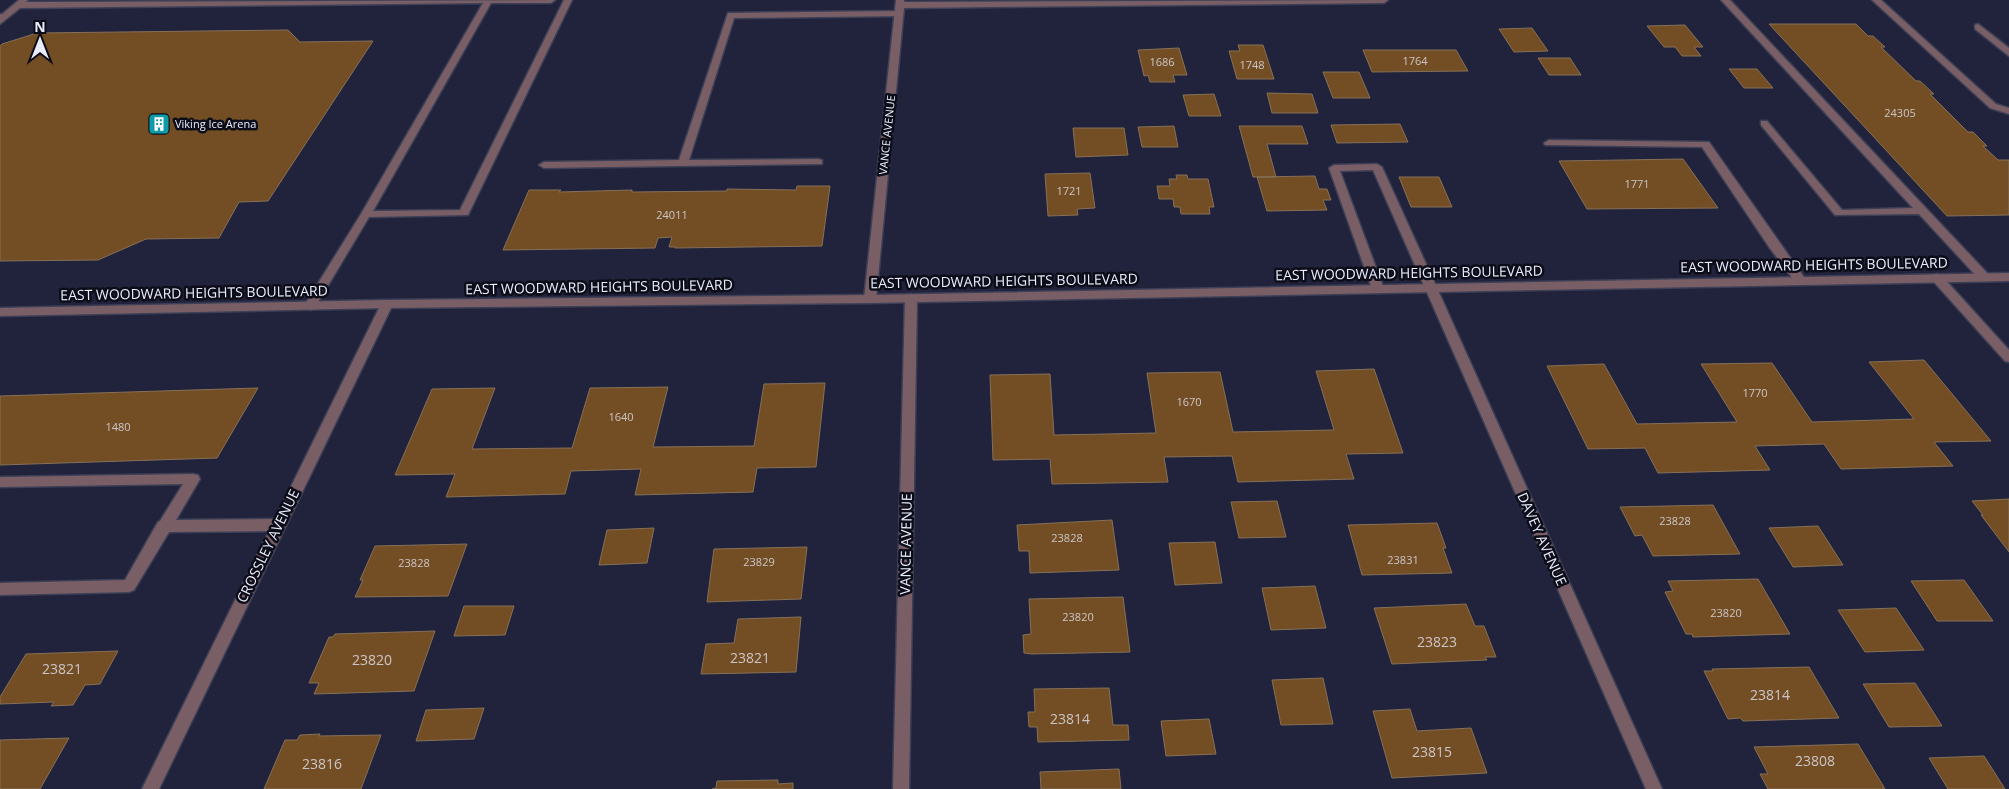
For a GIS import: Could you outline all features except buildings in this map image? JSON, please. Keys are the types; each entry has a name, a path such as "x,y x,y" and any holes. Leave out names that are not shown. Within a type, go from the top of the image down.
{"street":[{"path":"310,306 366,214 489,0"},
{"path":"1,18 21,3 551,0"},
{"path":"366,214 464,213 568,0"},
{"path":"683,163 731,14 994,2 1384,0"},
{"path":"1725,0 1984,278"},
{"path":"1876,0 1993,106 2009,111"},
{"name":"VANCE AVENUE","path":"870,299 900,6"},
{"path":"1978,27 2009,53"},
{"path":"1764,124 1839,213 1922,211"},
{"path":"1549,143 1706,144 1773,244 1800,280"},
{"path":"544,165 818,162"},
{"name":"DAVEY AVENUE","path":"1378,289 1334,168 1377,167 1654,789"},
{"name":"EAST WOODWARD HEIGHTS BOULEVARD","path":"0,312 387,304 870,299 2009,277"},
{"path":"1937,278 2009,358"},
{"name":"VANCE AVENUE","path":"901,789 911,298"},
{"name":"CROSSLEY AVENUE","path":"150,789 387,304"},
{"path":"0,482 193,479 163,526 129,586 0,589"},
{"path":"163,526 278,525"}],"place":[{"name":"Viking Ice Arena","path":"159,124"}]}
